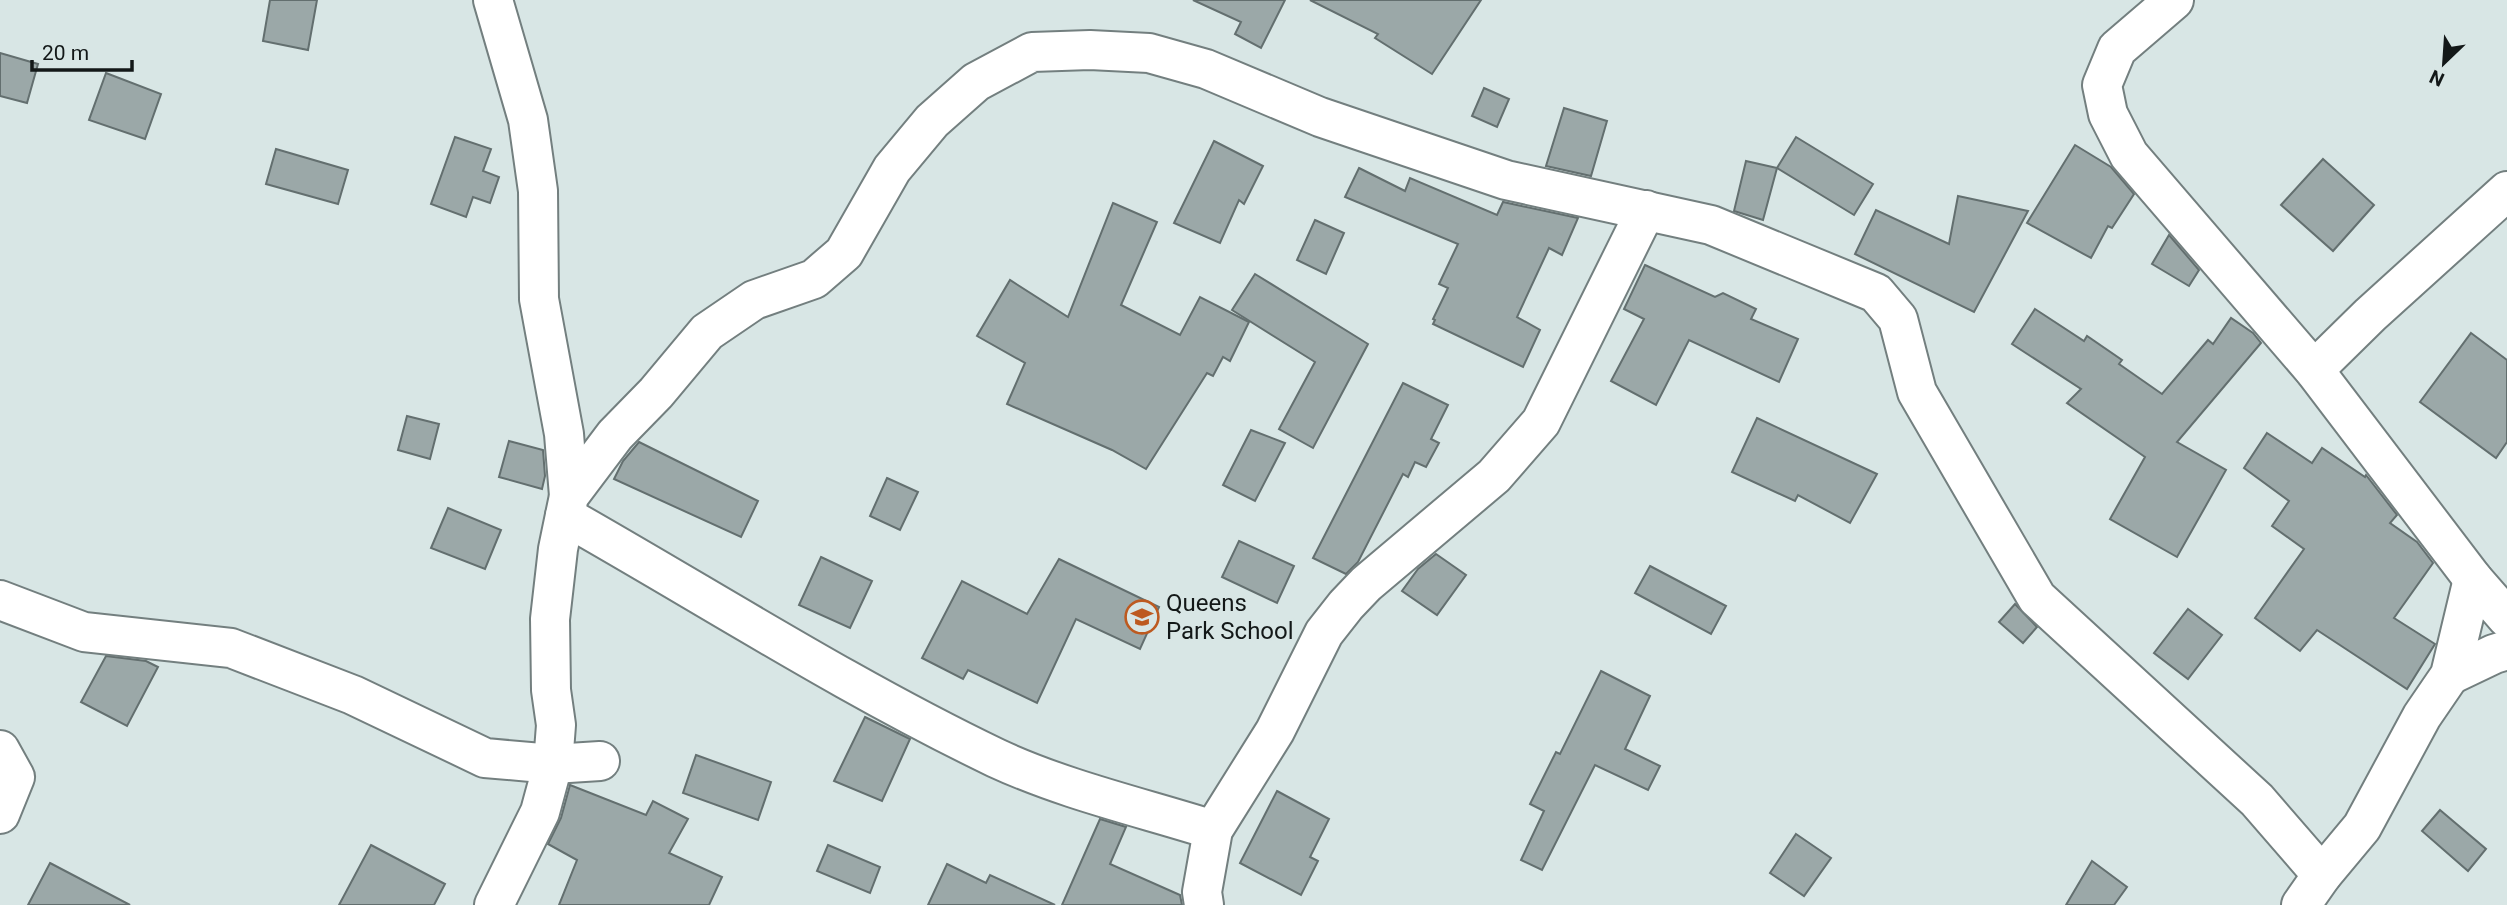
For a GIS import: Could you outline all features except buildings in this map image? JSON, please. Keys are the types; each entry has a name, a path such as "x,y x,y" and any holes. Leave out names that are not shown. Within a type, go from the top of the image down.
{"street":[{"path":"493,0 528,120 538,191 539,299 564,434 567,506 558,549 550,619 551,690 556,725 553,764 540,812 494,905"},
{"path":"2174,0 2117,49 2102,85 2108,114 2129,155 2314,370 2473,579 2507,618"},
{"path":"567,506 615,435 656,393 707,332 754,300 814,279 844,253 892,169 932,121 976,82 1032,52 1090,50 1149,53 1206,69 1320,117 1506,180 1711,225 1876,293 1898,319 1917,391 2036,598 2257,800 2311,890 2362,827 2423,716 2450,675 2473,579"},
{"path":"2314,370 2370,315 2507,191"},
{"path":"1204,905 1202,892 1213,831 1275,731 1324,632 1366,584 1494,475 1541,422 1646,211"},
{"path":"567,506 856,685 998,759 1096,796 1213,831"},
{"path":"0,600 84,632 231,648 353,695 485,758 553,764 600,761"},
{"path":"2450,675 2507,650"},
{"path":"0,750 16,777 0,814"}],"place":[{"name":"Queens Park School","path":"1142,617"}]}
